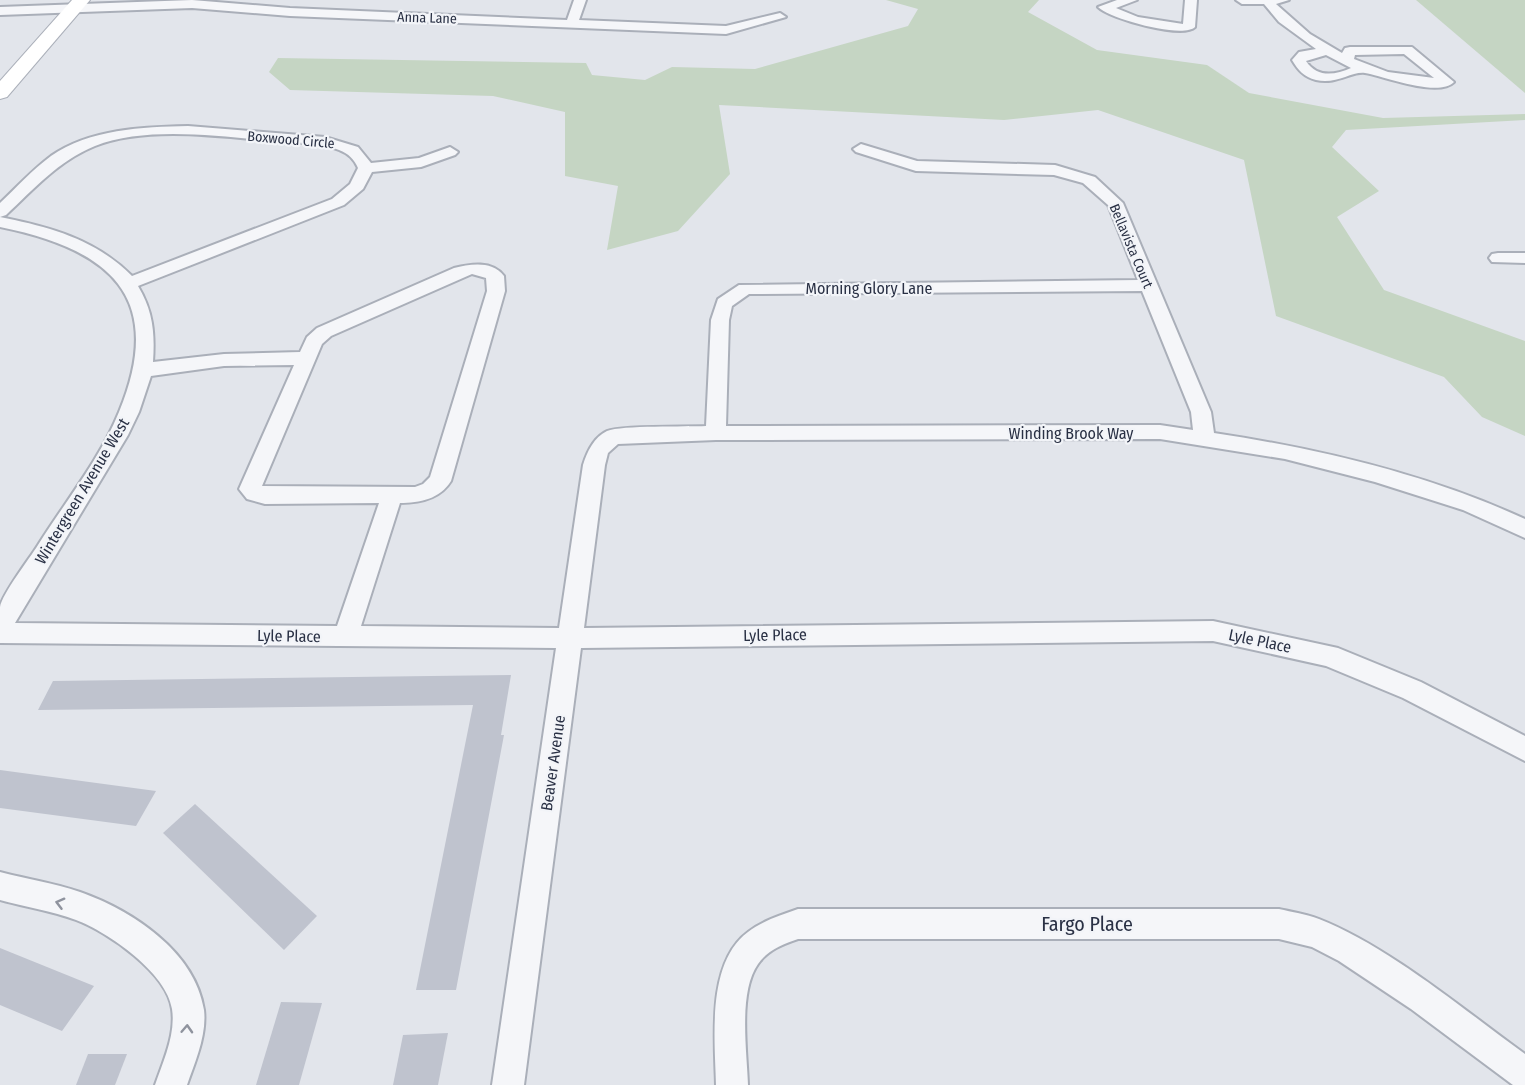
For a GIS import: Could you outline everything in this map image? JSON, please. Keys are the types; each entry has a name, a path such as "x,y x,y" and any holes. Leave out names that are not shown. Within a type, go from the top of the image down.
{"street":[{"path":"572,23 580,0"},
{"path":"1131,0 1104,7 1135,20 1186,28 1189,27 1191,0"},
{"path":"1242,0 1286,0"},
{"path":"1269,1 1304,36 1328,51 1362,67 1417,83 1447,82 1407,50 1350,51 1347,59"},
{"name":"Anna Lane","path":"0,11 78,5 210,4 290,12 726,30 780,17"},
{"path":"0,93 78,5"},
{"path":"1328,51 1304,55 1299,60 1301,65 1319,77 1342,77 1362,67"},
{"name":"Boxwood Circle","path":"0,212 63,155 92,141 123,133 164,131 318,140 352,149 364,161 366,168"},
{"name":"Bellavista Court","path":"861,149 916,166 1055,170 1089,180 1115,203 1201,412 1204,437"},
{"path":"130,283 324,209 349,195 357,186 366,168 421,162 450,152"},
{"name":"Wintergreen Avenue West","path":"0,222 35,229 78,243 110,262 130,283 143,308 143,370 129,411 0,626"},
{"path":"1498,258 1525,258"},
{"path":"472,269 486,271 495,276 495,291 445,472 431,490 415,495 392,496 265,496 250,489 306,358 314,341 324,332 460,272 472,269"},
{"name":"Morning Glory Lane","path":"716,433 720,320 724,303 745,289 1148,285"},
{"path":"143,370 224,360 306,358"},
{"name":"Winding Brook Way","path":"603,443 625,435 716,433 1160,432 1286,451 1376,474 1471,504 1525,529"},
{"name":"Beaver Avenue","path":"508,1085 594,465 603,443"},
{"path":"345,637 392,496"},
{"name":"Lyle Place","path":"0,633 570,638 1213,631 1329,656 1412,690 1525,749"},
{"path":"0,886 91,911 157,956 174,974 188,1008 186,1040 171,1085"},
{"name":"Fargo Place","path":"732,1085 734,981 747,953 768,936 798,924 1279,924 1316,933 1350,950 1422,998 1525,1074"}],"green space":[{"path":"886,0 1039,0 1028,12 1097,50 1207,65 1249,93 1383,118 1525,114 1525,120 1346,130 1332,147 1379,191 1337,217 1384,290 1525,341 1525,436 1482,417 1444,377 1276,316 1244,160 1098,110 1004,120 719,105 730,174 678,231 607,250 618,186 565,176 565,112 493,96 290,90 269,72 278,58 586,63 592,75 645,80 672,67 755,69 908,26 918,9"},
{"path":"1416,0 1525,0 1525,93"}],"building":[{"path":"511,675 501,735 504,735 456,990 416,990 473,705 38,710 53,681"},
{"path":"0,770 156,791 136,826 0,808"},
{"path":"195,804 317,916 284,950 163,833"},
{"path":"0,948 94,986 62,1031 0,1005"},
{"path":"281,1002 322,1003 299,1085 256,1085"},
{"path":"448,1033 438,1085 393,1085 403,1035"},
{"path":"88,1054 127,1054 115,1085 76,1085"}]}
